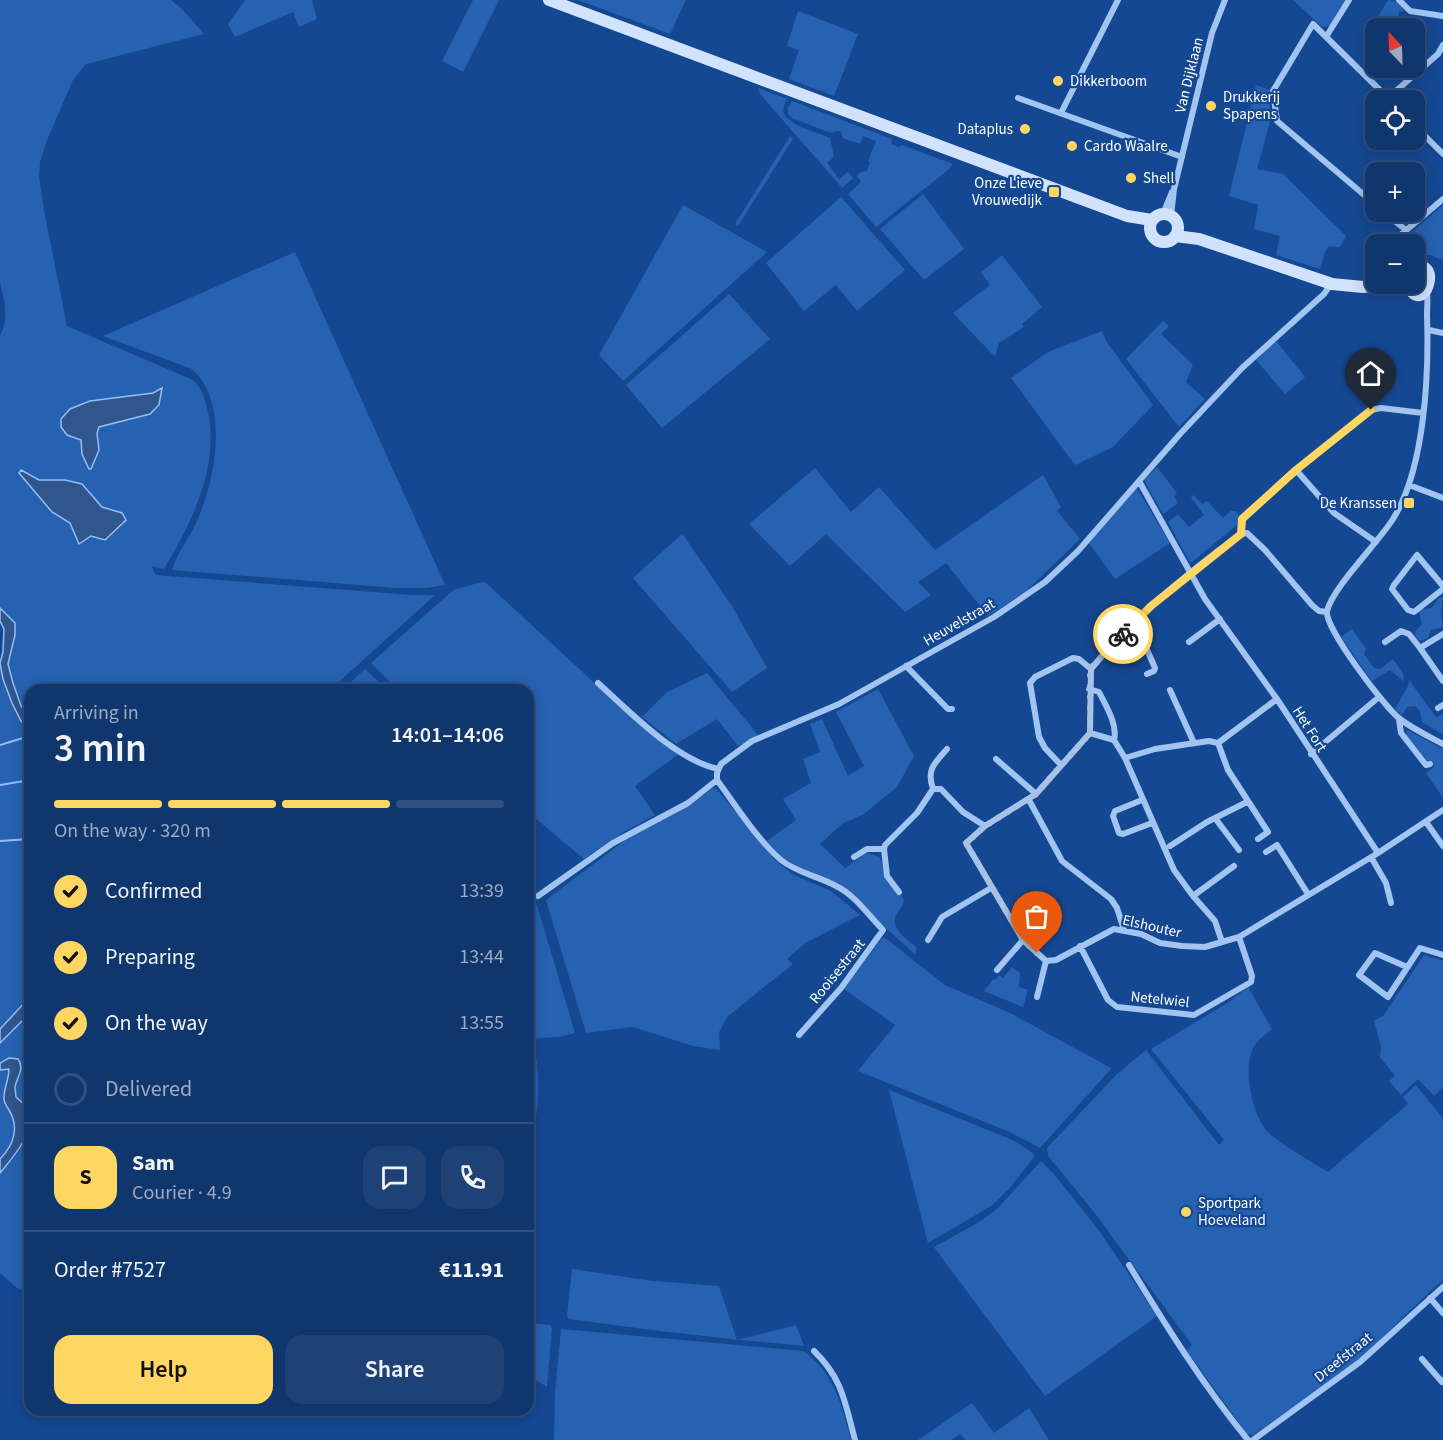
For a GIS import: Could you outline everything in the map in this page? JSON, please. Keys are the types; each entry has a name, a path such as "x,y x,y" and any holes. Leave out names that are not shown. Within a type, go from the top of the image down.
{"main road":[{"path":"549,0 1127,216 1159,220 1174,219 1176,232"},
{"path":"1159,220 1154,237 1162,241 1171,239 1176,232 1187,230 1199,240 1332,284 1365,287"},
{"path":"1425,267 1427,282"}],"street":[{"path":"1062,113 1118,0"},
{"name":"Van Dijklaan","path":"1159,220 1174,189 1212,33 1225,0"},
{"path":"1326,37 1349,0"},
{"path":"1399,0 1410,11 1443,16"},
{"path":"1365,196 1277,121 1273,91 1313,24 1380,90"},
{"path":"1399,90 1438,54 1443,45"},
{"path":"1018,98 1182,157"},
{"path":"1425,136 1443,154"},
{"path":"1401,234 1443,199"},
{"path":"1396,222 1406,230"},
{"path":"1427,282 1429,330 1423,413 1409,485 1394,517 1338,590 1327,612 1334,633 1379,697 1399,719 1443,744"},
{"name":"Heuvelstraat","path":"718,769 734,753 752,741 839,704 994,617 1045,582 1078,551 1139,480 1242,368 1324,294 1332,284"},
{"path":"1429,330 1443,333"},
{"path":"1241,534 1242,519 1296,470 1371,410 1381,408 1423,413"},
{"path":"1296,470 1335,513 1376,542"},
{"name":"Het Fort","path":"1139,480 1205,599 1278,699 1374,855 1386,883 1391,903"},
{"path":"1409,485 1443,498"},
{"path":"1037,997 1046,961 1023,940 966,843 985,826 1036,794 1090,733 1090,669 1151,606 1241,534 1250,535 1312,605 1319,611 1327,612"},
{"path":"1417,555 1443,588 1414,612 1408,610 1392,589 1417,555"},
{"path":"1189,642 1220,619"},
{"path":"1135,622 1155,668 1147,674"},
{"path":"1385,642 1401,631 1409,634 1443,681"},
{"path":"1420,648 1443,634"},
{"path":"1061,765 1045,748 1039,737 1030,683 1035,677 1073,658 1079,659 1090,669"},
{"path":"906,666 948,709 952,709"},
{"path":"538,896 613,843 688,803 717,780 718,769 699,763 674,747 639,720 598,683"},
{"path":"1089,688 1099,692 1105,704 1116,732 1114,740"},
{"path":"1170,690 1194,743"},
{"path":"1311,754 1379,697"},
{"path":"1218,744 1278,699"},
{"path":"1399,719 1401,733 1426,765 1430,764"},
{"path":"1090,733 1114,740 1125,758 1174,870 1215,921 1222,942"},
{"path":"1125,758 1155,749 1194,743 1209,741 1218,744"},
{"path":"1218,744 1228,770 1268,832 1258,839"},
{"path":"933,789 930,771 947,749"},
{"path":"996,759 1036,794"},
{"name":"Rooisestraat","path":"717,780 768,847 783,862 847,892 883,930 841,988 799,1035"},
{"path":"933,789 941,789 963,812 985,826"},
{"path":"899,892 887,876 885,845 917,813 933,789"},
{"path":"1029,800 1062,861 1111,899 1117,908 1124,930"},
{"path":"1142,800 1114,811 1113,816 1119,833 1123,834 1152,823"},
{"path":"1170,846 1215,818 1247,802"},
{"name":"Elshouter","path":"1046,961 1056,960 1114,929 1124,930 1160,943 1182,946 1205,946 1239,937 1443,810"},
{"path":"1215,818 1239,850"},
{"path":"1426,822 1443,846"},
{"path":"1266,852 1277,845 1308,894"},
{"path":"854,857 867,849 884,849"},
{"path":"1193,896 1234,866"},
{"path":"928,940 942,917 991,888"},
{"name":"Netelwiel","path":"1080,946 1108,1000 1117,1007 1194,1015 1251,982 1252,976 1239,937"},
{"path":"997,970 1023,940"},
{"path":"1407,967 1375,953 1359,975 1388,997 1420,948 1443,955"},
{"path":"1129,1265 1186,1357 1221,1407 1248,1440"},
{"name":"Dreefstraat","path":"1253,1440 1360,1362 1443,1287"},
{"path":"1430,1298 1443,1313"},
{"path":"814,1351 832,1371 841,1386 855,1440"},
{"path":"1422,1359 1442,1382 1443,1380"}],"shaded area":[{"path":"0,0 171,0 204,34 86,64 73,80 47,140 40,162 39,176 67,326 193,380 201,389 205,400 210,429 210,451 201,492 194,512 164,569 151,566 156,575 435,595 337,684 24,684 24,710 8,664 13,643 10,617 0,608 0,336 4,323 5,303 0,283","holes":["161,389 159,405 150,414 99,427 97,433 99,445 81,451 81,440 71,437 70,409 90,401 153,393","21,470 36,478 80,484 98,503 117,511 124,523 105,540 91,536 77,541 69,522 51,510 22,476"]},
{"path":"245,0 312,0 317,19 299,27 293,12 235,37 228,24"},
{"path":"473,0 499,0 463,72 442,61"},
{"path":"578,0 686,0 670,34"},
{"path":"1293,0 1346,0 1331,26 1322,27"},
{"path":"1388,0 1398,3 1404,12 1399,11 1398,18 1377,18"},
{"path":"798,11 858,34 834,96 789,79 799,50 787,46"},
{"path":"1256,85 1270,90 1270,122 1257,169 1283,174 1346,236 1340,247 1329,246 1320,269 1276,255 1280,236 1254,229 1258,205 1229,196"},
{"path":"758,88 787,99 783,111 791,121 830,138 834,157 827,163 839,179 848,172 853,178 842,188 760,94"},
{"path":"792,101 892,139 891,144 899,147 902,145 953,164 876,227 848,194 861,182 857,176 867,171 870,162 868,161 876,141 863,136 860,144 843,138 841,132 831,133 792,118 788,114 788,108"},
{"path":"790,136 793,139 738,226 735,224"},
{"path":"923,194 964,249 924,280 880,229"},
{"path":"841,197 905,270 857,311 836,285 804,311 766,263"},
{"path":"683,205 767,252 623,381 599,355"},
{"path":"1443,205 1443,260 1425,255 1425,234 1410,234"},
{"path":"295,252 445,585 427,588 397,588 172,570 202,508 213,467 216,445 212,402 204,384 192,369 103,336"},
{"path":"1002,255 1042,307 1022,324 1024,327 999,343 995,357 953,313 990,285 981,272"},
{"path":"729,294 770,339 662,428 626,385"},
{"path":"1163,321 1169,326 1161,334 1193,365 1186,382 1205,399 1179,427 1126,359"},
{"path":"1102,331 1106,341 1153,405 1113,447 1075,465 1011,378 1048,352"},
{"path":"1276,341 1305,377 1285,394 1256,360"},
{"path":"162,388 159,405 150,414 99,427 97,433 99,450 89,469 82,454 81,440 67,435 61,427 61,419 70,409 90,401 153,393"},
{"path":"1157,467 1177,493 1174,496 1178,503 1163,514 1145,479"},
{"path":"815,468 851,512 879,487 935,550 1043,475 1061,507 1057,511 1080,539 1025,592 988,616 946,563 918,582 931,595 905,612 826,534 790,566 749,524"},
{"path":"21,470 39,480 65,480 82,484 102,507 122,513 126,520 105,540 91,536 79,544 70,523 52,512 19,473"},
{"path":"1136,487 1170,543 1115,579 1088,542"},
{"path":"1194,495 1202,504 1207,501 1223,518 1231,511 1236,511 1239,515 1237,525 1192,562 1189,561 1168,522 1178,514 1189,527 1204,515 1191,497"},
{"path":"681,535 684,536 733,608 767,668 732,692 633,578"},
{"path":"486,583 613,700 679,754 635,786 655,815 624,832 584,859 534,817 534,684 392,684 371,663 456,589"},
{"path":"1443,597 1441,613 1443,627 1431,630 1428,638 1420,641 1416,638 1415,631 1422,624 1419,612 1421,609 1432,608 1439,598"},
{"path":"0,608 15,623 15,635 8,664 24,710 24,725 12,703 3,679 0,663 4,629 0,621"},
{"path":"1352,629 1366,649 1364,654 1374,668 1380,669 1393,659 1404,675 1403,681 1390,670 1372,681 1341,637"},
{"path":"0,664 11,700 24,723 24,1003 0,1029"},
{"path":"365,669 381,684 349,684"},
{"path":"707,673 759,736 738,746 717,719 676,744 642,717 667,692"},
{"path":"1409,680 1436,717 1443,714 1443,734 1423,723 1419,710 1415,706 1407,707 1402,715 1395,709"},
{"path":"878,689 914,756 897,787 864,814 842,824 820,844 845,868 867,853 880,857 885,876 904,899 895,918 895,924 900,933 917,948 915,954 881,924 856,896 845,888 796,867 783,858 767,841 796,820 783,799 811,783 803,759 820,752 810,724 822,719 848,776 864,766 836,712"},
{"path":"1407,730 1443,749 1443,798 1426,773 1434,767 1433,762 1426,760 1406,736"},
{"path":"715,787 777,862 794,875 831,891 860,915 805,943 787,959 793,964 728,1016 719,1032 720,1050 693,1046 633,1027 586,1033 546,900 624,841 686,807"},
{"path":"537,905 575,1033 534,1039 534,906"},
{"path":"882,938 945,985 1010,1013 1111,1068 1110,1070 1040,1148 1012,1133 858,1071 895,1025 844,989"},
{"path":"1424,955 1443,961 1443,1087 1434,1096 1418,1079 1401,1095 1389,1081 1395,1076 1380,1057 1381,1047 1374,1021 1383,1016"},
{"path":"1012,967 1020,973 1019,987 1028,990 1023,1007 984,991 993,979 995,980 999,975 1003,978"},
{"path":"1248,987 1272,1029 1257,1043 1251,1054 1250,1091 1263,1126 1282,1143 1328,1172 1408,1104 1403,1097 1416,1085 1443,1119 1443,1280 1348,1369 1253,1435 1247,1434 1187,1351 1192,1345 1094,1212 1048,1156 1047,1148 1116,1075 1146,1050 1219,1145 1224,1140 1151,1049 1229,1002"},
{"path":"24,1003 24,1019 0,1043 0,1029"},
{"path":"24,1019 24,1104 16,1097 15,1087 21,1074 18,1059 9,1058 0,1062 0,1043"},
{"path":"534,1045 538,1073 534,1127"},
{"path":"9,1058 18,1059 21,1066 15,1087 16,1097 24,1105 24,1139 0,1173 0,1159 14,1136 14,1123 4,1099 9,1069 0,1070 0,1063"},
{"path":"9,1068 4,1101 12,1116 14,1130 11,1142 0,1159 0,1070"},
{"path":"889,1090 1015,1141 1034,1154 1034,1157 1009,1189 991,1206 928,1243"},
{"path":"24,1141 24,1291 0,1273 0,1173 13,1159"},
{"path":"1041,1161 1098,1229 1157,1316 1045,1396 934,1247 981,1221 998,1208"},
{"path":"572,1269 653,1281 719,1286 737,1339 569,1319 567,1316"},
{"path":"534,1324 550,1325 552,1328 547,1387 534,1379"},
{"path":"796,1325 804,1346 775,1343 738,1340"},
{"path":"561,1329 803,1351 814,1359 829,1379 840,1402 851,1440 554,1440 555,1393"},
{"path":"972,1403 994,1433 1029,1408 1049,1440 966,1440 960,1434 951,1440 918,1440"}],"waterway":[{"path":"0,745 23,738"},
{"path":"0,785 24,781"},
{"path":"0,841 24,839"}],"way so far":[{"path":"1037,953 1023,940 966,843 985,826 1036,794 1090,733 1090,669 1123,634"}],"place":[{"name":"Dikkerboom","path":"1058,81"},
{"name":"Drukkerij Spapens","path":"1211,106"},
{"name":"Dataplus","path":"1025,129"},
{"name":"Cardo Waalre","path":"1072,146"},
{"name":"Shell","path":"1131,178"},
{"name":"Onze Lieve Vrouwedijk","path":"1054,192"},
{"name":"De Kranssen","path":"1409,503"},
{"name":"Sportpark Hoeveland","path":"1186,1212"}],"route":[{"path":"1123,634 1151,606 1191,572 1241,534 1242,519 1296,470 1371,410"}]}
